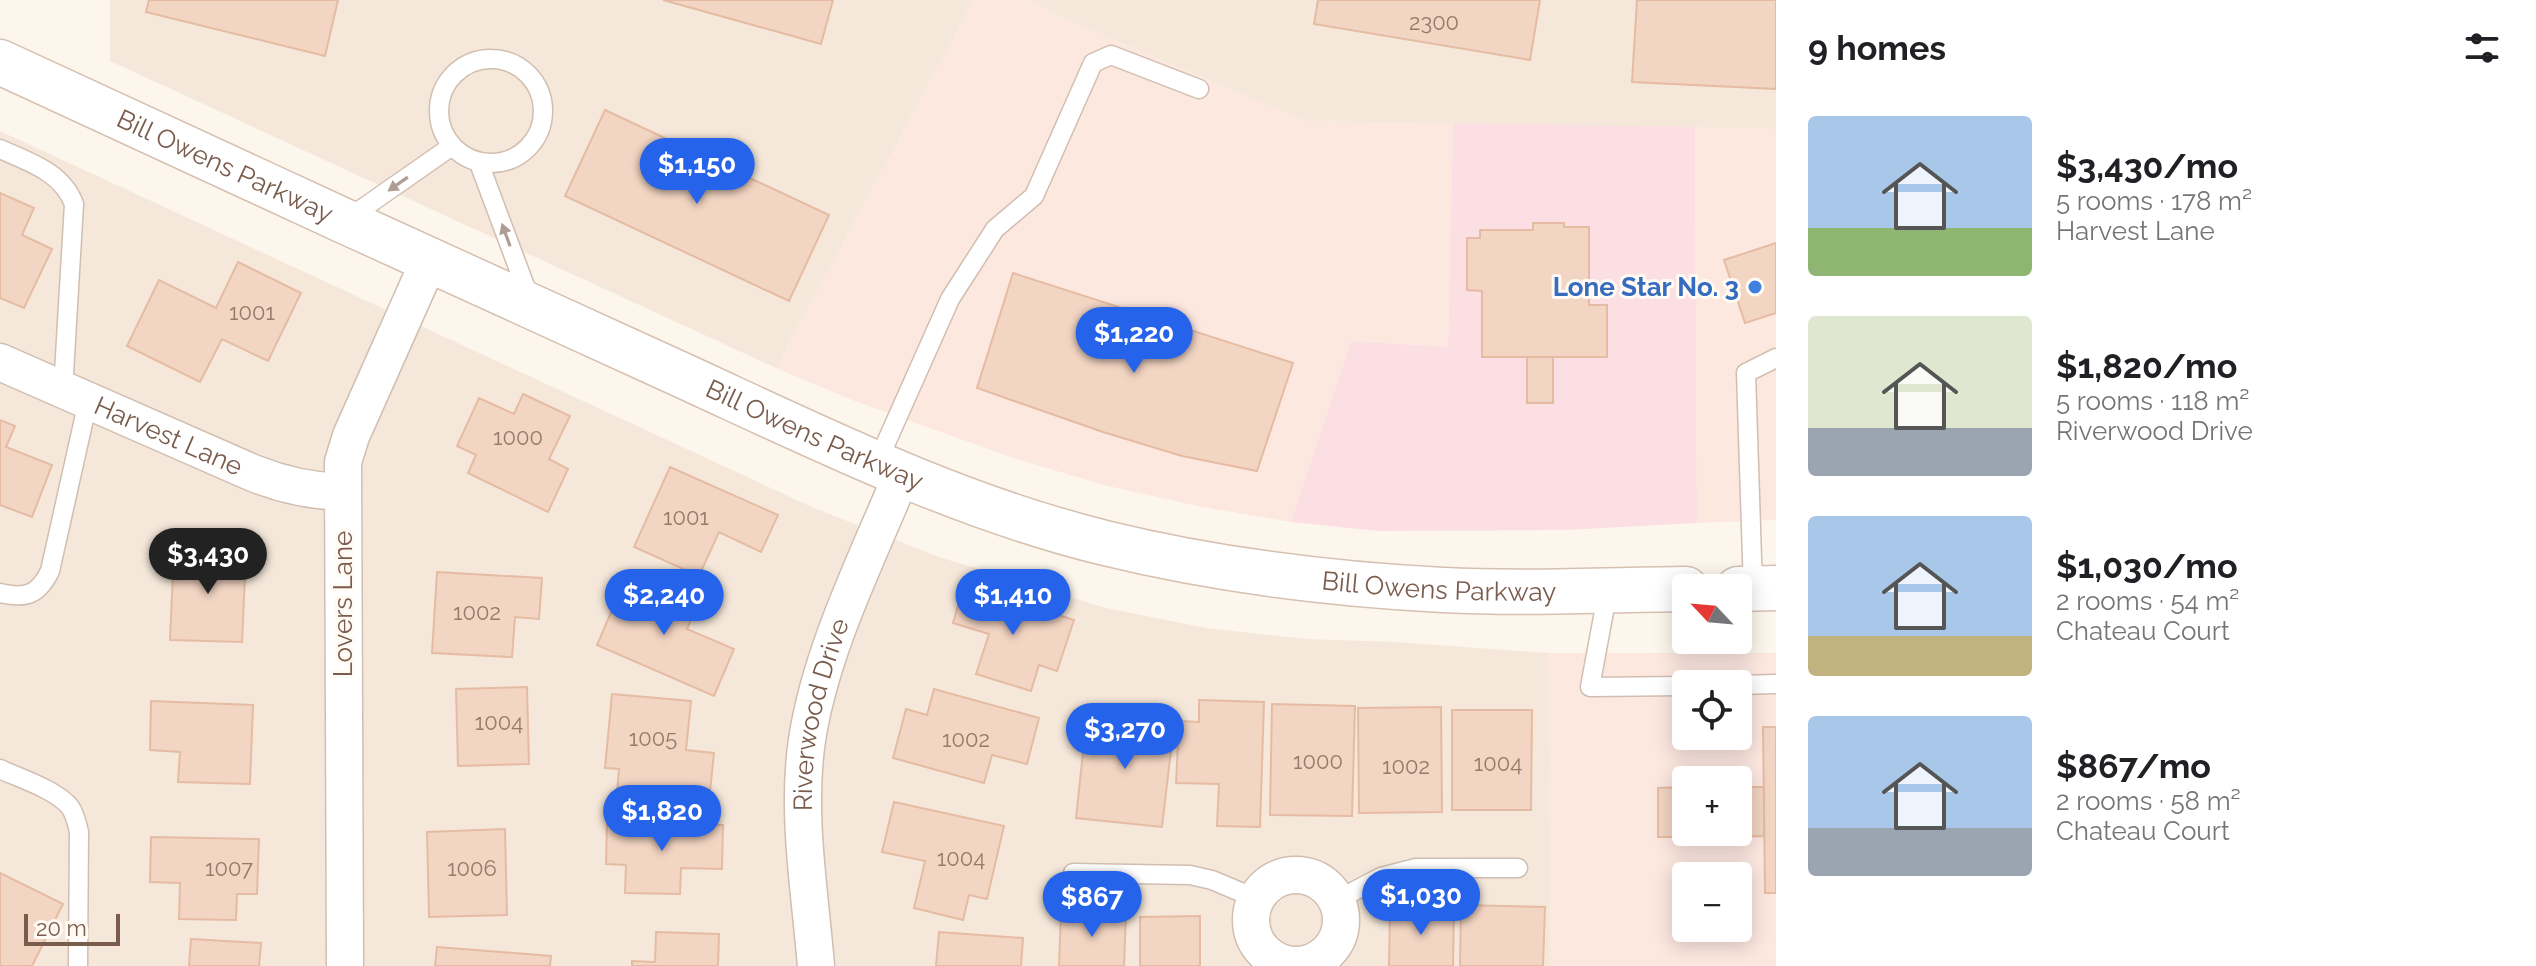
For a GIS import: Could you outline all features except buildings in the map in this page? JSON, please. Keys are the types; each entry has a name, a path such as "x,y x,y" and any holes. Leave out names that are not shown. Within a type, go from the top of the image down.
{"main road":[{"name":"Bill Owens Parkway","path":"0,62 429,261 890,469 1001,512 1070,534 1149,553 1254,571 1355,583 1446,590 1672,589"}],"street":[{"name":"Lovers Lane","path":"345,966 343,462 351,436 429,261"},
{"name":"Harvest Lane","path":"0,362 285,486 342,492"},
{"name":"Riverwood Drive","path":"816,966 803,811 807,740 822,676 890,469"},
{"path":"1302,875 1316,879 1337,900 1341,915 1340,930 1334,943 1325,955 1297,966 1270,957 1259,946 1253,932 1251,918 1257,899 1273,881 1287,876 1302,875"}],"lane":[{"path":"890,469 950,299 995,229 1034,196 1093,63 1111,55 1199,89"},
{"path":"478,60 503,60 525,71 536,83 542,99 543,115 539,131 529,147 515,158 498,163 479,163 463,156 452,146 441,127 438,109 450,77 463,66 478,60"},
{"path":"344,221 452,146"},
{"path":"0,149 51,174 70,193 74,204 75,395 50,571 43,585 25,595 0,593"},
{"path":"479,163 534,308"},
{"path":"1756,589 1746,373 1776,358"},
{"path":"1608,590 1590,687 1672,686"},
{"path":"1752,685 1776,684"},
{"path":"0,769 61,799 75,819 79,832 78,966"},
{"path":"1337,900 1381,877 1416,868 1518,868"},
{"path":"1073,873 1190,875 1212,880 1257,899"}],"shaded area":[{"path":"110,0 974,0 776,368 110,61"},
{"path":"974,0 1030,0 1058,16 1304,121 1453,123 1448,347 1351,341 1291,522 1197,506 1108,486 1019,460 852,400 776,368"},
{"path":"1030,0 1776,0 1776,129 1304,121 1058,16"},
{"path":"1453,123 1695,127 1697,523 1565,530 1378,531 1291,522 1351,341 1448,347"},
{"path":"1695,127 1776,129 1776,520 1697,523"},
{"path":"0,131 814,508 939,557 1106,608 1206,628 1307,639 1548,653 1551,966 0,966"},
{"path":"1548,653 1776,653 1776,966 1551,966"}],"place":[{"name":"Lone Star No. 3","path":"1755,287"}]}
